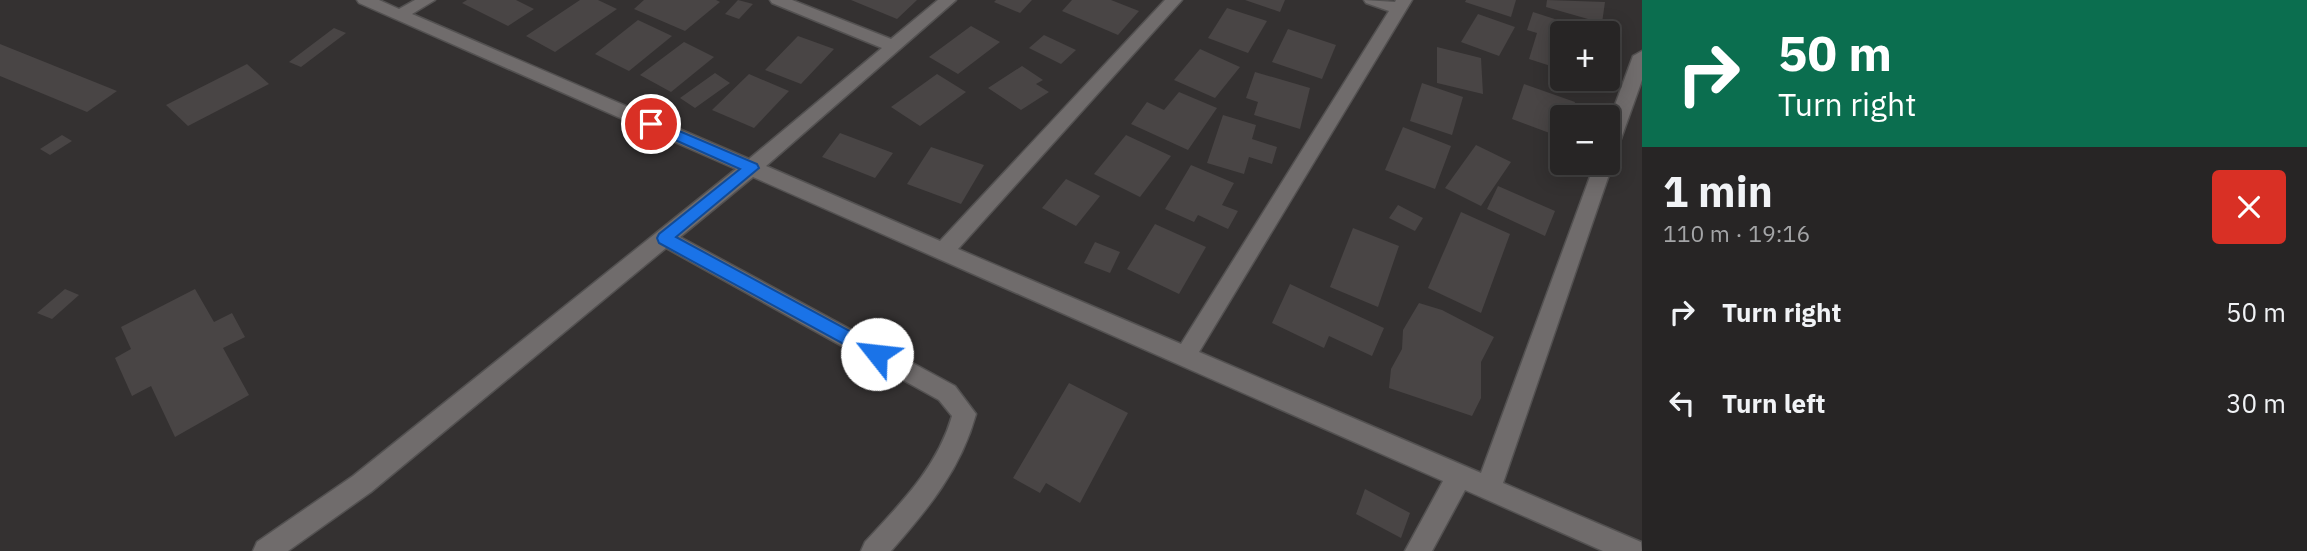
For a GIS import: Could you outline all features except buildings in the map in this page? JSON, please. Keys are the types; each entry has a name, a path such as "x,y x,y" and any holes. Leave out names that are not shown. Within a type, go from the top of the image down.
{"street":[{"path":"365,0 1632,551"},
{"path":"399,15 427,0"},
{"path":"778,0 895,47"},
{"path":"266,551 362,484 751,168 948,0"},
{"path":"942,251 1174,0"},
{"path":"1184,358 1401,5 1372,0"},
{"path":"1620,116 1642,55"},
{"path":"1488,489 1600,175"},
{"path":"665,238 947,393 964,414 960,436 940,476 874,551"},
{"path":"1418,551 1459,477"}],"route":[{"path":"651,124 751,168 665,238 877,354"}]}
